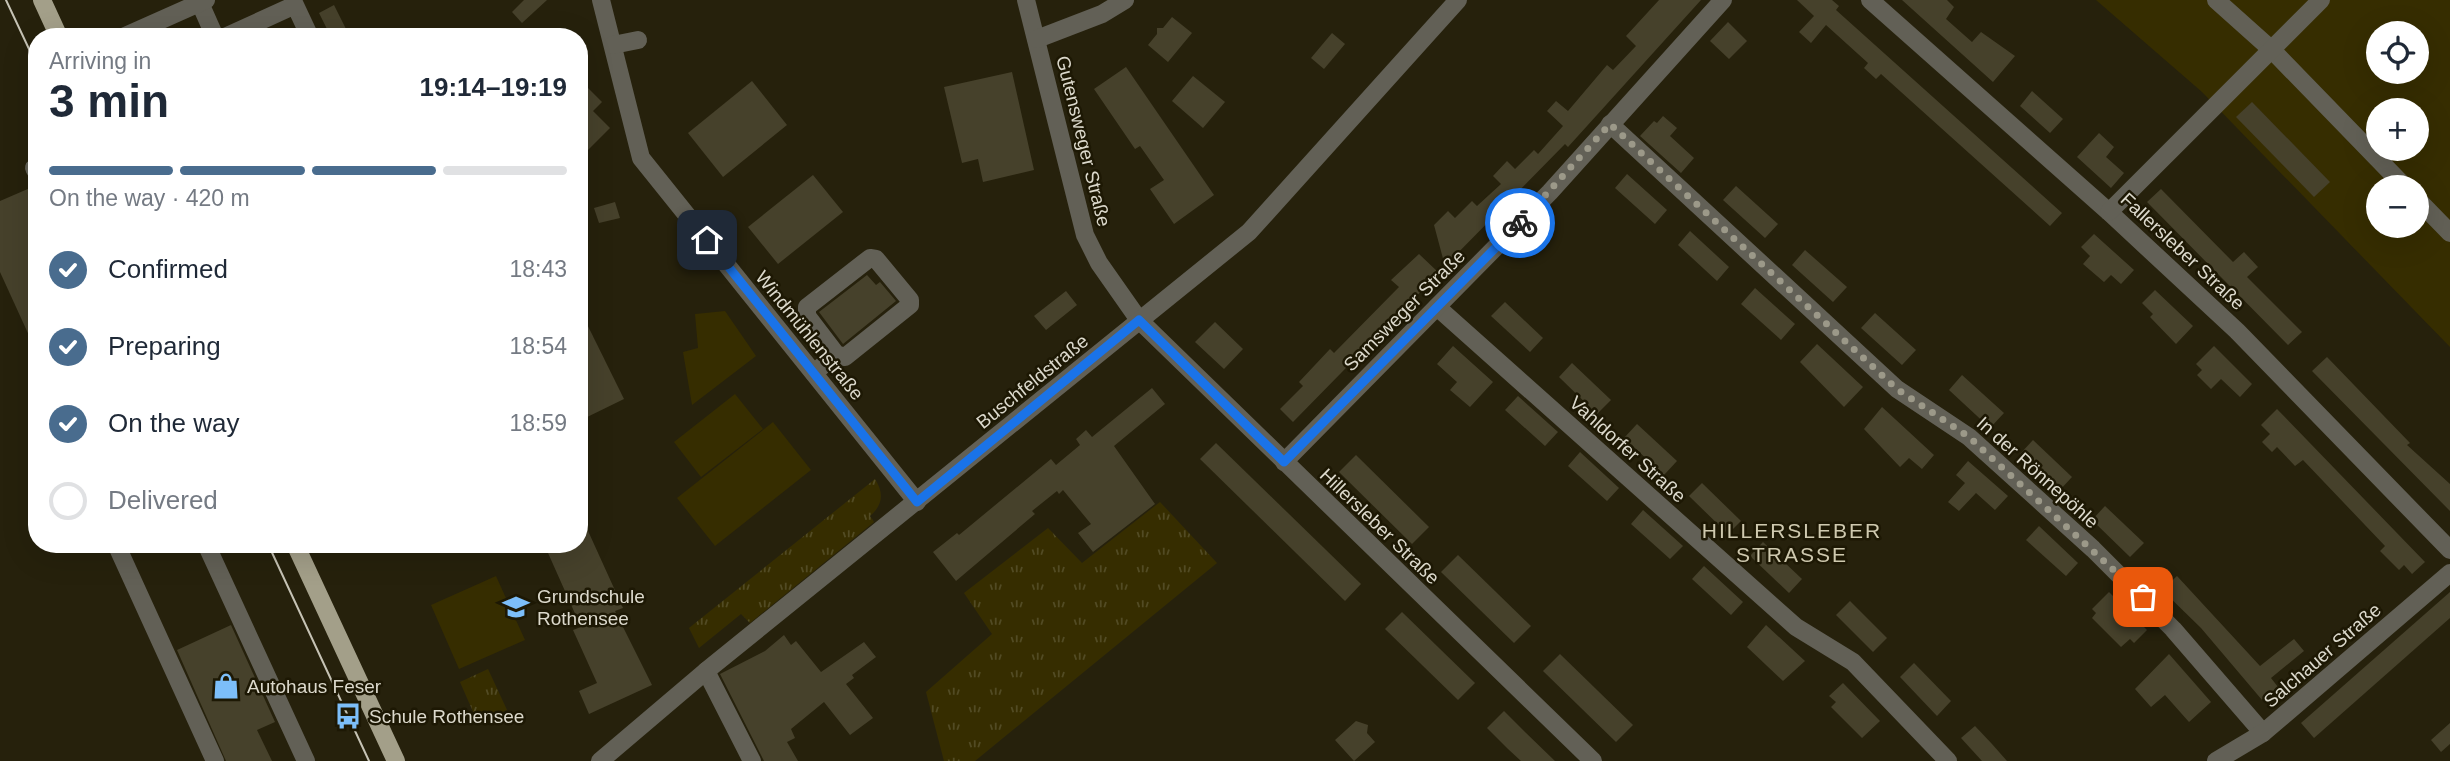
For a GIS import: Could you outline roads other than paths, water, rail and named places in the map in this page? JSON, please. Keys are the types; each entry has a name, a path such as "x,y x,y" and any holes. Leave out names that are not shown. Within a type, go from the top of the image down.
{"main road":[{"path":"42,0 55,28"},
{"path":"299,553 396,761"}],"street":[{"name":"Windmühlenstraße","path":"601,0 640,158 917,502"},
{"name":"Gutensweger Straße","path":"1026,0 1085,235 1099,263 1139,320"},
{"path":"1037,39 1102,14 1125,0"},
{"name":"Buschfeldstraße","path":"600,761 706,671 1248,232 1458,0"},
{"name":"Samsweger Straße","path":"1284,462 1550,192 1723,0"},
{"name":"Fallersleber Straße","path":"1870,0 2109,212 2237,331 2450,550"},
{"path":"2216,0 2273,51 2393,175"},
{"path":"2109,212 2273,51 2321,0"},
{"path":"143,28 203,1 212,28"},
{"path":"245,28 295,5 306,28"},
{"path":"613,46 638,40"},
{"name":"In der Rönnepöhle","path":"1610,124 1897,389 1969,437 2093,549 2166,621 2263,733"},
{"path":"2429,211 2450,233"},
{"path":"870,258 876,259 910,300 910,305 845,357 836,354 807,316 807,307 870,258"},
{"name":"Vahldorfer Straße","path":"1437,307 1796,627 1853,662 1948,761"},
{"name":"Hillersleber Straße","path":"1139,320 1592,761"},
{"path":"814,373 836,354"},
{"path":"120,553 215,761"},
{"path":"210,553 306,761"},
{"name":"Salchauer Straße","path":"2216,761 2263,733 2450,572"},
{"path":"706,671 752,761"}],"tram line":[{"path":"6,0 28,47"},
{"path":"272,553 369,761"}],"place":[{"name":"Grundschule Rothensee","path":"516,607"},
{"name":"Autohaus Feser","path":"226,686"},
{"name":"Schule Rothensee","path":"348,716"}],"district":[{"name":"HILLERSLEBER STRASSE","path":"1792,543"}]}
